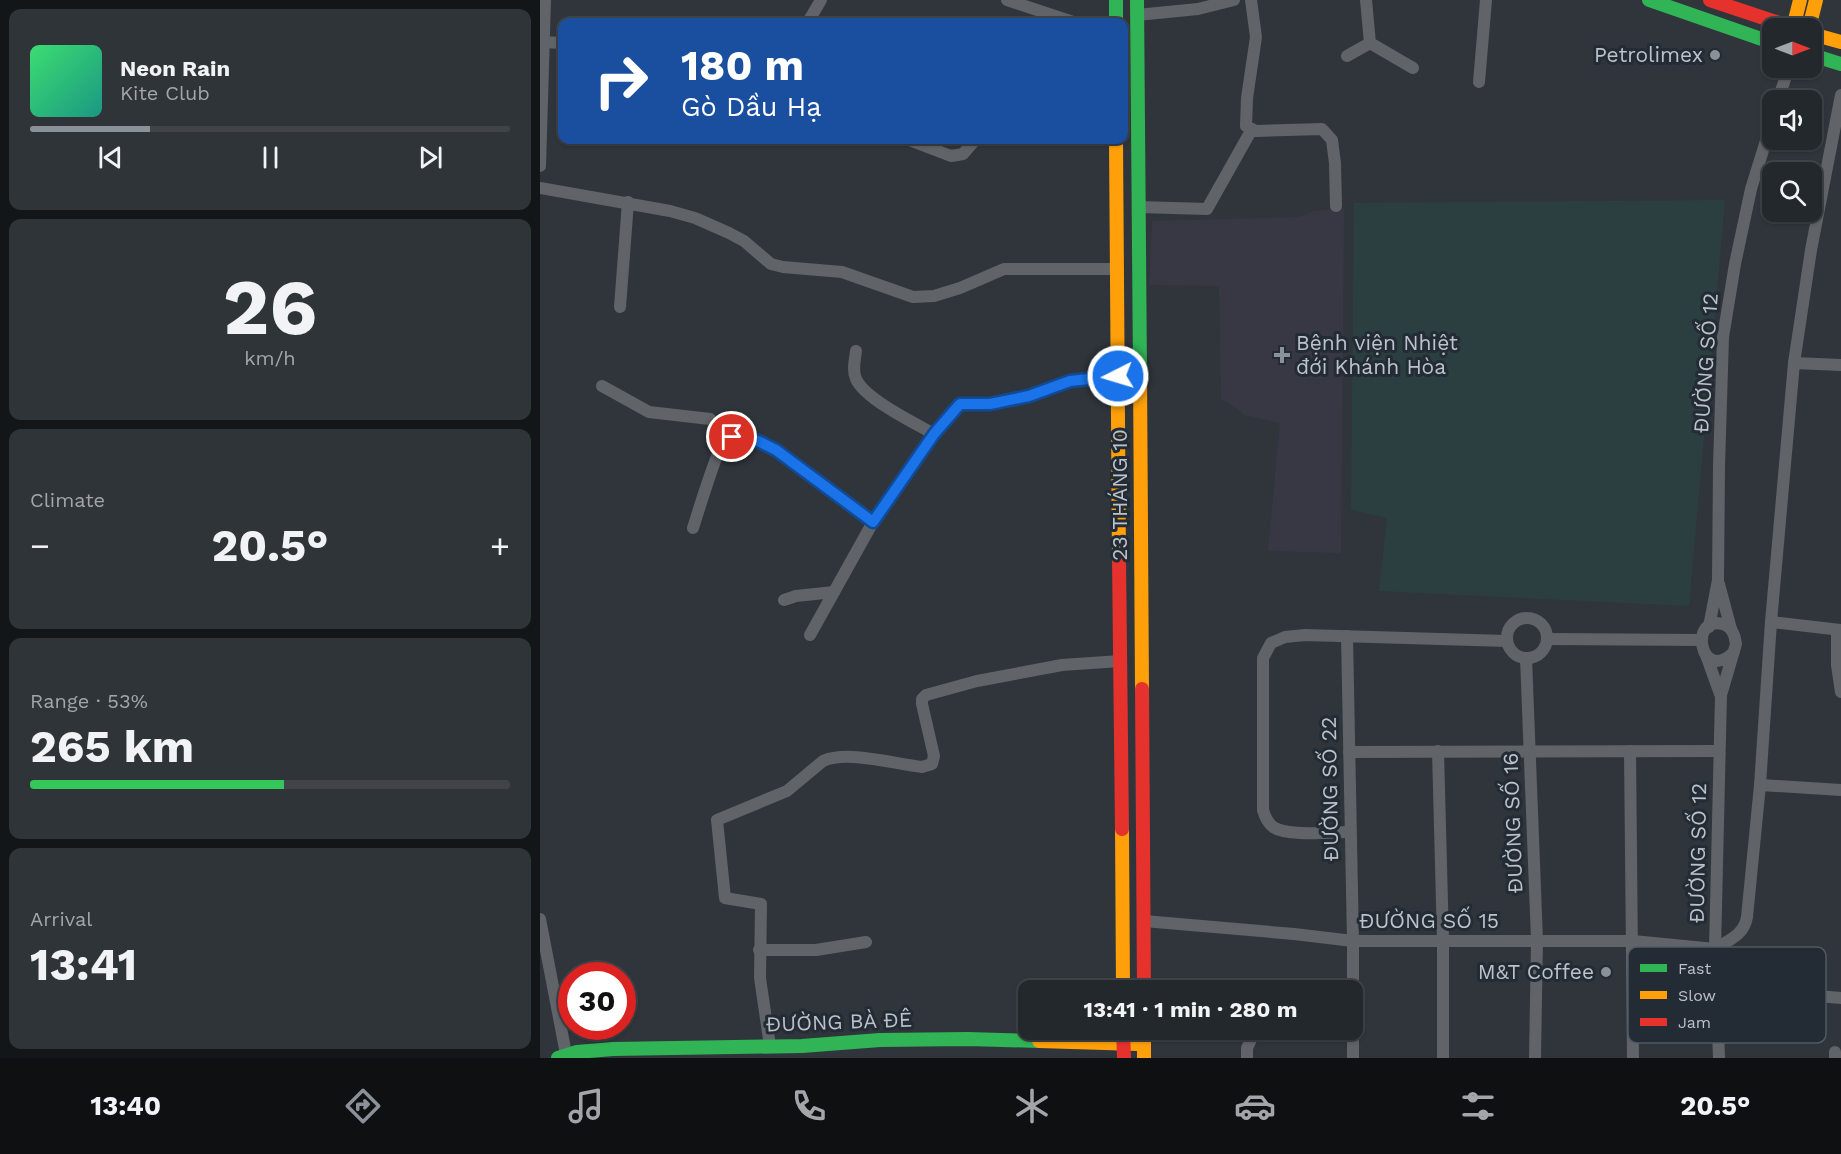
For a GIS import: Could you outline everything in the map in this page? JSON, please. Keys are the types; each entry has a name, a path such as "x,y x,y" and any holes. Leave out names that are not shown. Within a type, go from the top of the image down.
{"main road":[{"path":"1116,0 1116,18"},
{"name":"23 THÁNG 10","path":"1137,0 1144,980"},
{"path":"1651,0 1762,38"},
{"path":"1710,0 1763,18"},
{"path":"1796,18 1800,0"},
{"path":"1812,18 1816,0"},
{"path":"1822,37 1841,42"},
{"path":"1822,58 1841,64"},
{"name":"23 THÁNG 10","path":"1116,144 1123,980"},
{"name":"ĐƯỜNG BÀ ĐÊ","path":"562,1056 625,1049 822,1045 854,1041 935,1039 1144,1051"}],"street":[{"path":"540,166 541,70 545,0"},
{"path":"810,18 821,0"},
{"path":"1007,0 1061,18"},
{"path":"1137,15 1198,9 1234,0"},
{"path":"1251,0 1256,37 1247,98 1246,126 1256,131 1322,129 1332,140 1336,206"},
{"path":"1366,0 1370,43"},
{"path":"1479,82 1486,0"},
{"path":"543,42 558,43"},
{"path":"1347,56 1370,43"},
{"path":"1370,43 1413,68"},
{"path":"1718,947 1739,934 1746,922 1760,785 1771,622 1794,363 1811,250 1841,95"},
{"path":"1139,207 1207,209 1252,129"},
{"path":"920,144 951,156 959,156 972,144"},
{"name":"ĐƯỜNG SỐ 12","path":"1709,627 1718,580 1723,337 1751,189 1763,150"},
{"path":"540,188 628,202 695,218 744,241 771,264 842,272 914,297 934,296 960,288 1004,269 1118,269"},
{"path":"620,307 628,202"},
{"path":"856,351 855,375 864,390 889,409 934,434"},
{"path":"1794,363 1841,365"},
{"path":"810,635 873,522 934,434 960,404 990,404 1029,396 1070,381 1118,376"},
{"path":"602,387 649,412 710,419 729,438"},
{"path":"693,528 717,458 725,440 729,438 746,438 766,444 873,522"},
{"name":"ĐƯỜNG SỐ 12","path":"1718,580 1731,629"},
{"path":"784,600 796,596 834,592"},
{"path":"1526,618 1532,619 1543,627 1547,639 1538,655 1526,658 1514,653 1507,641 1510,628 1514,623 1526,618"},
{"path":"1771,622 1839,630 1838,673 1841,692"},
{"path":"1706,655 1720,660 1728,658 1734,652 1736,636 1731,629 1717,624 1709,627 1703,633 1701,640 1701,648 1706,655 1720,695"},
{"path":"1350,832 1289,832 1274,828 1267,821 1263,810 1263,658 1271,643 1285,637 1347,636 1507,641"},
{"name":"ĐƯỜNG SỐ 22","path":"1347,636 1353,941"},
{"path":"1547,639 1701,640"},
{"name":"ĐƯỜNG SỐ 12","path":"1715,947 1720,695 1734,652"},
{"name":"ĐƯỜNG SỐ 16","path":"1526,658 1537,940 1535,1058"},
{"path":"770,1046 760,978 761,904 725,898 717,820 788,791 823,761 830,758 848,757 929,766 934,756 922,704 922,699 926,695 968,683 1062,664 1120,661"},
{"path":"1349,752 1719,750"},
{"path":"1438,751 1443,941 1443,1058"},
{"path":"1630,751 1633,947"},
{"path":"1760,785 1841,790"},
{"path":"540,919 562,1056"},
{"name":"ĐƯỜNG SỐ 15","path":"1143,921 1353,941 1633,941 1694,947"},
{"path":"1353,941 1353,980"},
{"path":"759,950 816,950 866,942"},
{"path":"1826,997 1841,998"},
{"path":"1247,1058 1247,1048 1251,1040"},
{"path":"1353,1040 1353,1058"},
{"name":"ĐƯỜNG SỐ 12","path":"1719,1043 1719,1058"}],"shaded area":[{"path":"1725,200 1689,606 1379,591 1387,518 1351,510 1354,203"},
{"name":"Bệnh viện Nhiệt đới Khánh Hòa","path":"1344,208 1341,553 1268,551 1280,423 1244,415 1221,399 1219,286 1149,285 1152,221 1299,217 1314,211"}],"traffic: fast":[{"path":"1116,0 1116,18"},
{"path":"1137,0 1140,371"},
{"path":"1649,0 1762,39"},
{"path":"1822,58 1841,64"},
{"path":"558,1058 577,1052 613,1049 802,1046 880,1040 1039,1041"}],"traffic: slow":[{"path":"1796,18 1800,0"},
{"path":"1812,18 1816,0"},
{"path":"1822,37 1841,42"},
{"path":"1116,144 1119,559"},
{"path":"1140,371 1142,689"},
{"path":"1122,829 1123,980"},
{"path":"1144,1040 1144,1058"},
{"path":"1039,1041 1137,1044"}],"traffic: jam":[{"path":"1710,0 1764,18"},
{"path":"1119,559 1122,829"},
{"path":"1142,689 1144,980"},
{"path":"1123,1040 1124,1058"}],"place":[{"name":"Petrolimex","path":"1715,55"},
{"name":"Bệnh viện Nhiệt đới Khánh Hòa","path":"1282,355"},
{"name":"M&T Coffee","path":"1606,972"}],"route":[{"path":"732,437 758,441 776,450 873,522 934,434 960,404 990,404 1029,396 1070,381 1118,376"}]}
